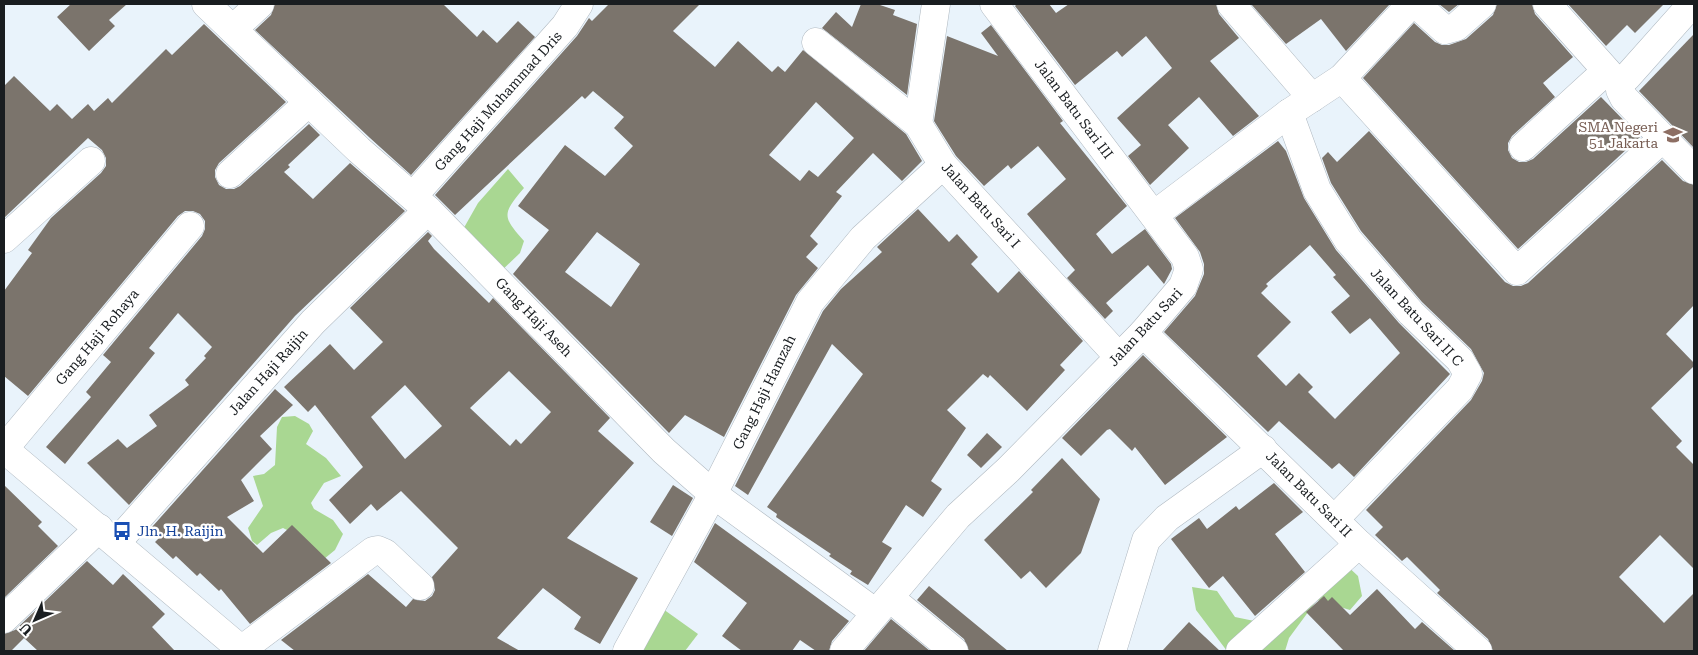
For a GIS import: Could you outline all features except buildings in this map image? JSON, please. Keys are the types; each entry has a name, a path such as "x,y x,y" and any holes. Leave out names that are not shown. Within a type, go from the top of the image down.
{"street":[{"name":"Gang Haji Aseh","path":"206,4 358,150 420,203 664,450 713,494 954,651"},
{"path":"233,29 260,4"},
{"name":"Gang Haji Muhammad Dris","path":"420,203 559,33 579,4"},
{"path":"918,124 936,4"},
{"name":"Jalan Batu Sari III","path":"994,4 1154,215"},
{"path":"1231,4 1312,98"},
{"path":"1154,215 1289,113 1342,78 1411,4"},
{"path":"1416,4 1446,30 1456,27 1482,4"},
{"path":"1547,4 1613,75 1624,98 1694,170"},
{"path":"1523,147 1613,75 1626,77 1692,4"},
{"name":"Jalan Batu Sari I","path":"816,42 918,124 943,165 1118,356"},
{"path":"1342,78 1517,271 1663,138"},
{"path":"230,174 309,102"},
{"name":"Jalan Batu Sari II C","path":"1289,113 1318,190 1348,240 1411,313 1460,360 1468,374 1460,389 1335,519"},
{"path":"4,239 91,161"},
{"name":"Gang Haji Hamzah","path":"627,651 713,494 810,302 863,238 943,165"},
{"name":"Jalan Haji Raijin","path":"4,619 108,535 312,322 420,203"},
{"name":"Jalan Batu Sari","path":"844,651 958,516 1008,470 1118,356 1143,333 1183,286 1190,269 1185,257 1154,215"},
{"name":"Gang Haji Rohaya","path":"4,449 190,226"},
{"name":"Jalan Batu Sari II","path":"1143,333 1359,544 1478,651"},
{"path":"4,449 108,535 238,650 373,551 378,550 385,554 420,586"},
{"path":"1112,651 1146,540 1167,518 1263,449"},
{"path":"1240,651 1359,544"}],"green space":[{"path":"508,169 524,188 512,204 508,215 512,226 524,241 520,253 497,275 457,240 478,203"},
{"path":"295,416 309,424 313,431 306,444 326,458 341,476 324,483 311,503 314,509 333,520 343,534 335,550 324,559 295,534 283,528 271,533 257,545 252,541 248,528 263,506 253,476 264,474 275,465 277,427 282,417"},
{"path":"1343,562 1358,576 1362,596 1350,610 1317,600 1289,638 1285,651 1227,651 1196,610 1192,587 1217,591 1235,617 1264,623"},
{"path":"656,604 698,634 685,651 629,651"}],"place":[{"name":"SMA Negeri 51 Jakarta","path":"1673,135"},
{"name":"Jln. H. Raijin","path":"122,531"}]}
